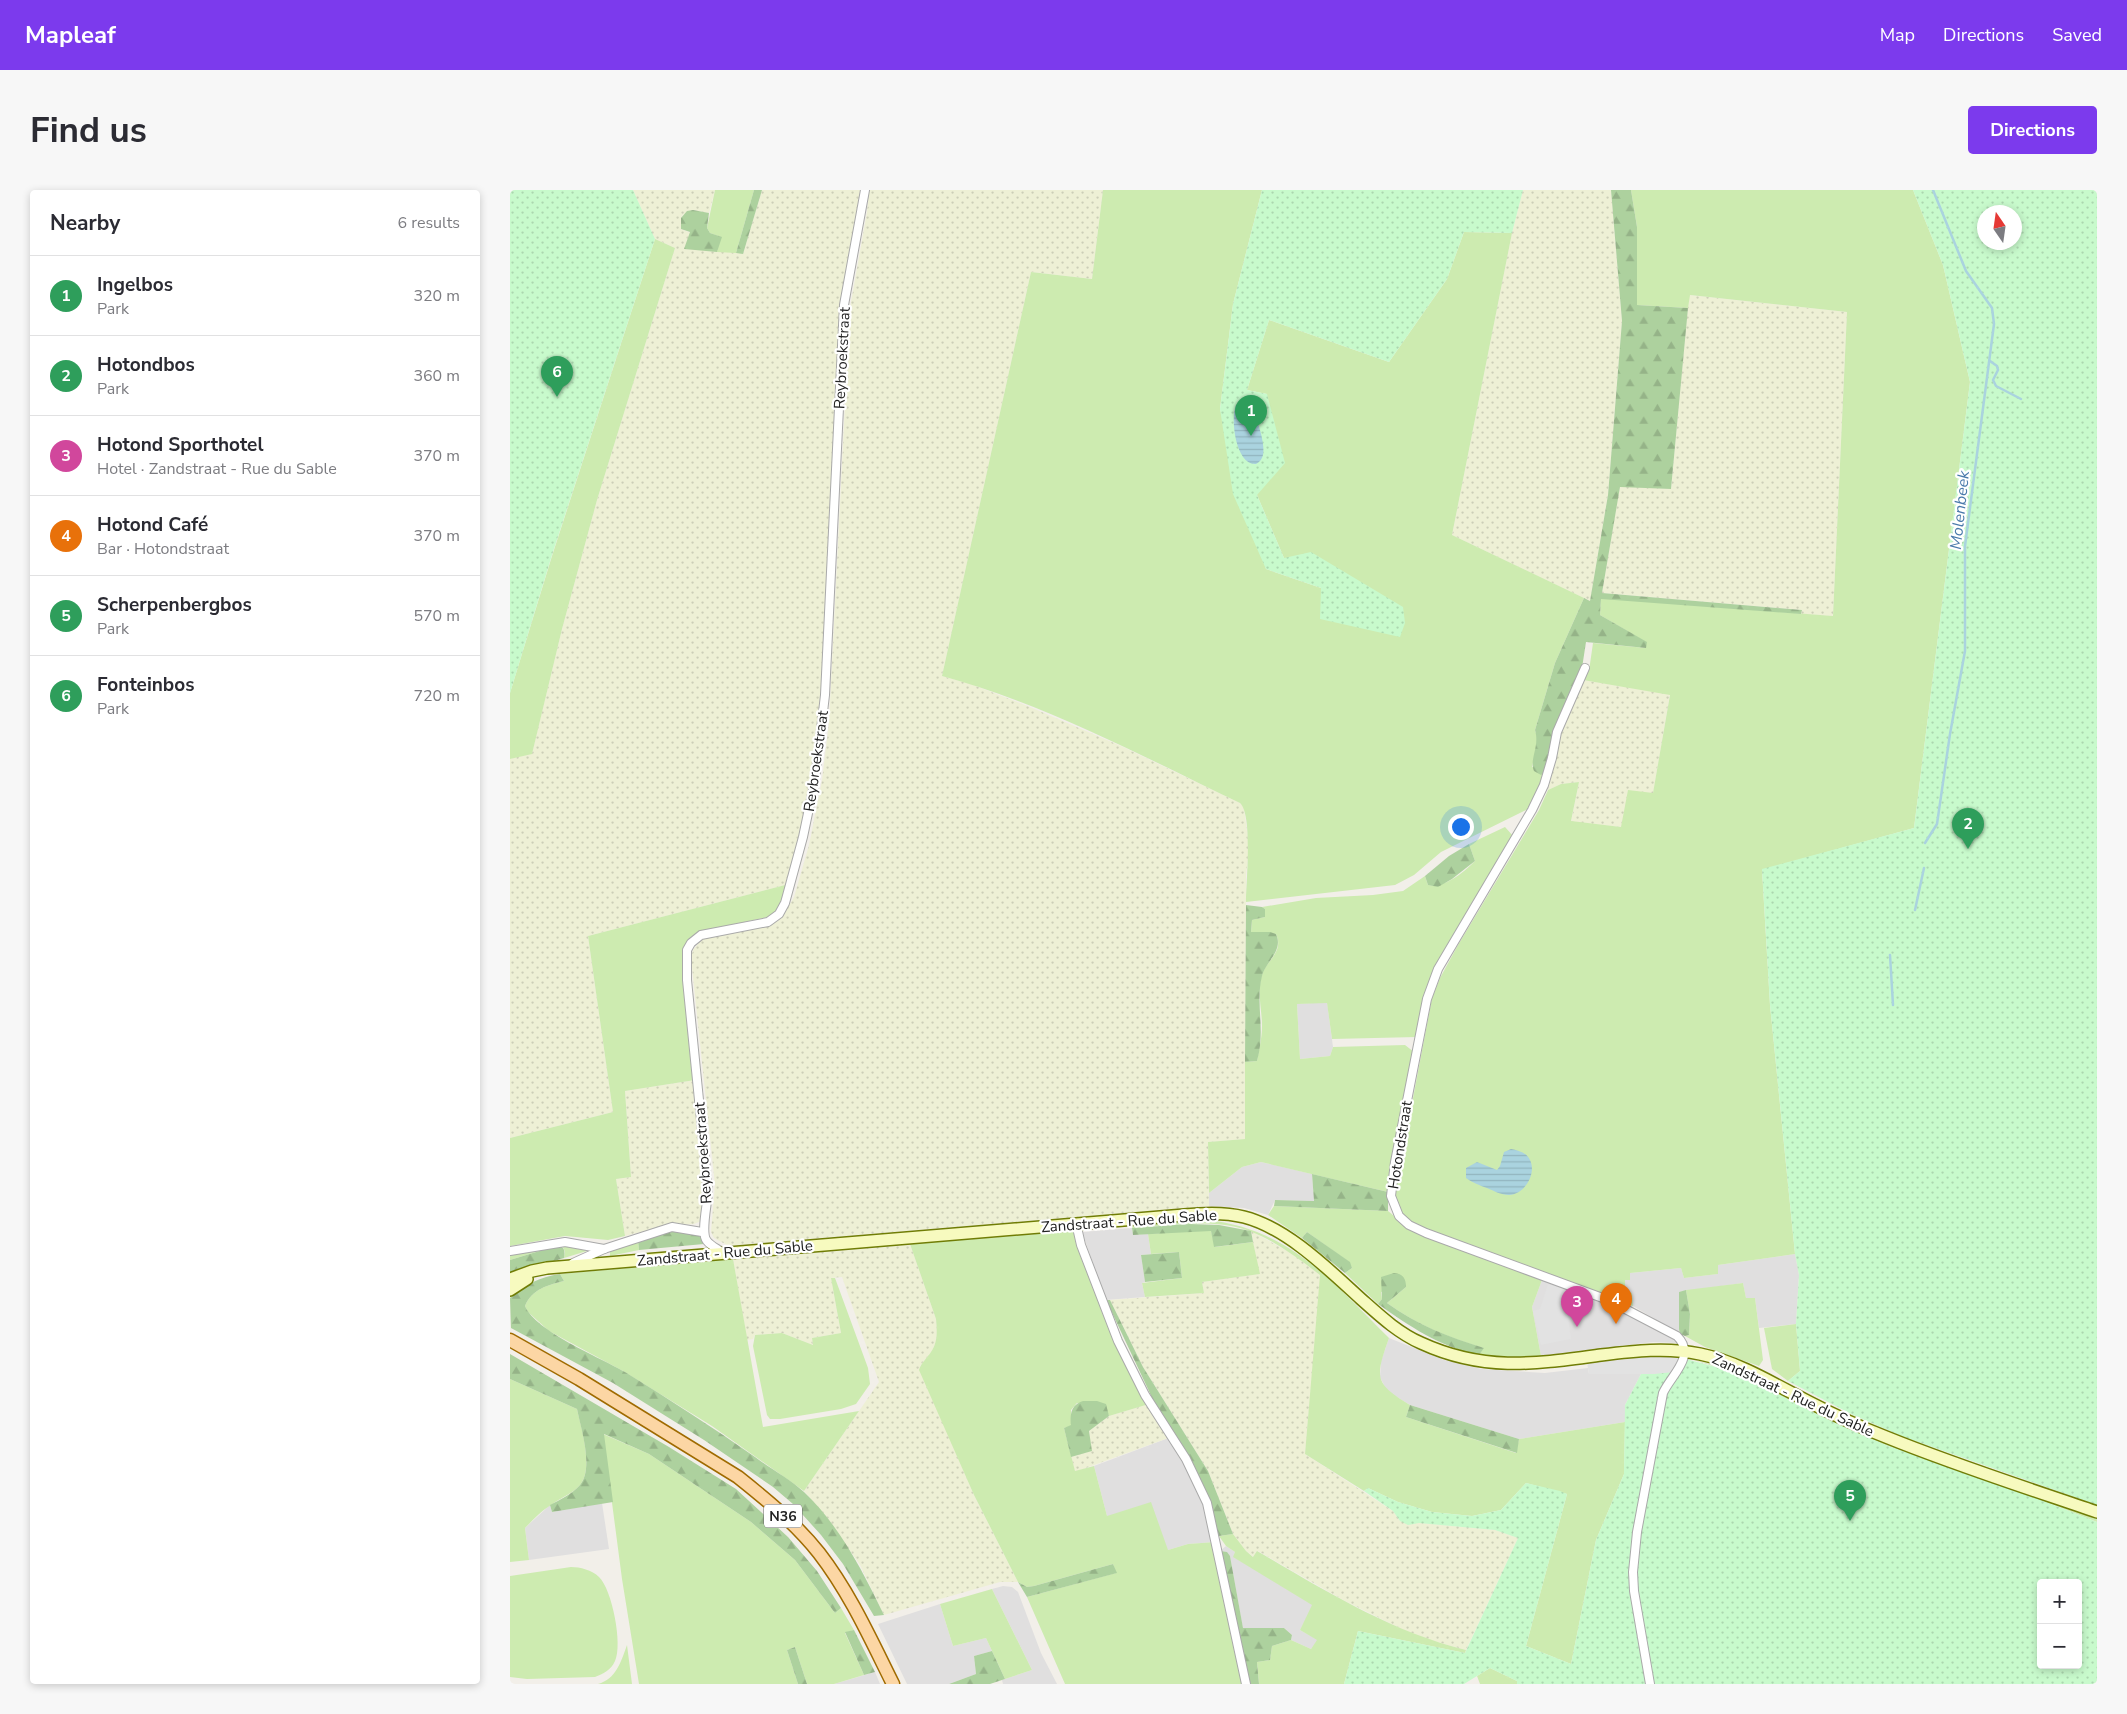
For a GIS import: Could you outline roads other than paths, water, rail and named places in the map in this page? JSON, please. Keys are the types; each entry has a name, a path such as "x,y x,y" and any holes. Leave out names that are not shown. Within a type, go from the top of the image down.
{"main road":[{"name":"Zandstraat - Rue du Sable","path":"510,1279 532,1271 564,1267 1196,1214 1230,1215 1262,1223 1315,1258 1383,1318 1401,1331 1428,1346 1470,1361 1506,1364 1531,1363 1637,1351 1725,1361 1886,1438 2097,1512"},
{"name":"Zandstraat - Rue du Sable","path":"510,1290 526,1279 564,1267"},
{"name":"N36","path":"510,1340 585,1382 730,1472 761,1496 800,1531 820,1554 864,1626 894,1684"}],"street":[{"name":"Reybroekstraat","path":"702,1232 708,1204 708,1190 687,980 687,950 691,943 701,935 768,922 779,914 785,903 804,837 815,780 825,695 844,305 865,190"},
{"name":"Hotondstraat","path":"1585,668 1557,732 1544,785 1532,810 1438,969 1427,999 1397,1152 1391,1196 1399,1216 1409,1225 1426,1234 1608,1300 1677,1336 1682,1342 1684,1356"},
{"path":"1076,1224 1080,1245 1118,1341 1145,1395 1186,1459 1207,1503 1246,1684"},
{"path":"564,1267 604,1249 672,1227 702,1232 706,1241 723,1253"},
{"path":"510,1251 565,1242 604,1249"},
{"path":"1650,1684 1634,1591 1634,1554 1664,1393 1666,1387 1678,1372 1684,1356"}],"water":[{"path":"1236,405 1248,405 1251,408 1260,428 1264,450 1261,459 1256,464 1249,463 1244,458 1236,440 1234,412"},
{"path":"1511,1149 1527,1155 1532,1166 1528,1183 1520,1192 1509,1195 1498,1193 1466,1178 1466,1168 1477,1162 1497,1170 1504,1152"}],"waterway":[{"name":"Molenbeek","path":"1925,843 1937,824 1950,734 1965,651 1965,546 1994,324 1992,308 1966,271 1933,190"},
{"path":"1990,361 1997,366 1998,370 1993,380 1996,386 2021,399"},
{"name":"Molenbeek","path":"1915,910 1924,868"},
{"name":"Molenbeek","path":"1890,955 1893,1005"}],"place":[{"name":"Fonteinbos","path":"557,397"},
{"name":"Ingelbos","path":"1251,436"},
{"name":"Hotondbos","path":"1968,849"},
{"name":"Hotond Café","path":"1616,1324"},
{"name":"Hotond Sporthotel","path":"1577,1327"},
{"name":"Scherpenbergbos","path":"1850,1521"}]}
